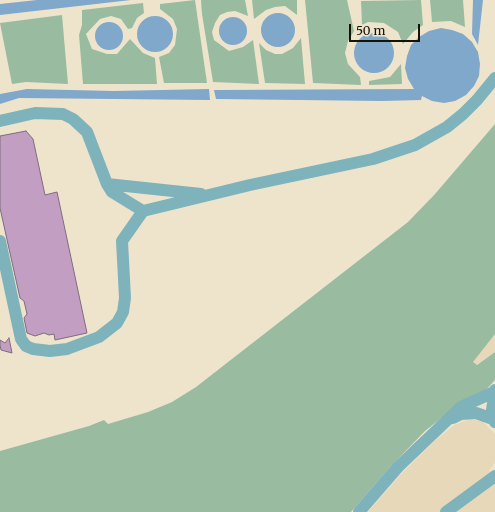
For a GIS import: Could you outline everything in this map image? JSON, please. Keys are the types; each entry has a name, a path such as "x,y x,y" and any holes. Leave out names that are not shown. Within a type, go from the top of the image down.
{"street":[{"path":"0,241 21,339 26,346 33,349 50,351 67,349 99,337 117,323 123,312 125,298 122,240 143,210 373,159 415,145 446,127 463,114 482,95 495,78"},
{"path":"0,121 35,113 63,114 73,119 81,124 87,132 107,184 112,192 143,210"},
{"path":"107,184 210,195"},
{"path":"494,391 492,401 494,420"},
{"path":"359,512 398,467 461,407 494,391"},
{"path":"445,422 462,414 482,414 494,420"},
{"path":"446,512 495,476"}],"shaded area":[{"path":"495,334 495,352 476,365 472,362"},
{"path":"470,419 483,422 495,434 495,463 489,470 495,478 495,512 368,512 403,472 435,441 454,425"}],"green space":[{"path":"195,0 207,83 164,83 159,57 169,53 175,45 177,29 173,19 160,9 160,4"},
{"path":"201,0 245,0 248,16 235,11 220,15 212,32 214,40 229,51 243,47 253,40 259,84 213,82"},
{"path":"252,0 297,0 297,15 285,6 266,10 254,19"},
{"path":"305,0 347,0 354,31 348,41 345,53 348,64 360,77 361,85 313,83"},
{"path":"421,0 423,25 413,32 403,44 398,32 384,23 368,22 362,25 361,1"},
{"path":"430,0 463,0 465,27 451,21 432,22"},
{"path":"143,3 144,13 137,18 132,28 128,29 121,19 111,16 100,19 86,34 92,49 107,54 117,54 130,39 143,53 155,58 157,84 83,84 79,35 82,25 82,10"},
{"path":"62,15 68,84 26,82 12,84 0,23"},
{"path":"301,38 305,84 265,83 259,43 266,50 275,54 282,54 293,48"},
{"path":"401,64 402,84 369,85 369,81 390,77"},
{"path":"495,124 495,334 473,362 477,365 495,352 495,380 485,391 449,412 425,431 391,466 351,512 0,512 0,451 89,426 104,420 108,424 148,412 172,402 196,387 408,222 435,194"}],"water":[{"path":"37,0 131,0 0,15 0,4"},
{"path":"473,0 483,0 478,45 472,34"},
{"path":"275,13 281,13 290,18 294,24 294,36 290,42 281,47 275,47 266,42 261,33 261,27 266,18"},
{"path":"159,16 168,21 172,27 172,41 168,47 159,52 151,52 142,47 138,41 137,30 142,21 148,17"},
{"path":"233,17 243,21 247,31 243,41 233,45 223,41 219,31 223,21"},
{"path":"109,22 119,26 123,36 119,46 109,50 99,46 95,36 99,26"},
{"path":"441,28 463,34 472,42 478,52 480,64 479,76 474,86 466,95 455,101 444,103 432,101 422,96 421,100 382,101 216,99 214,90 414,89 408,79 405,68 411,45 419,37 429,31"},
{"path":"378,33 385,36 391,42 394,53 393,61 385,70 378,73 370,73 363,70 355,61 354,49 357,42 366,34"},
{"path":"27,89 114,91 209,89 210,100 19,98 0,104 0,94"}],"building":[{"path":"26,131 33,139 45,195 57,192 87,333 55,340 54,334 49,335 44,333 35,336 27,333 24,318 27,314 24,301 20,298 0,208 0,136"},
{"path":"9,338 12,353 1,350 0,345 0,340 5,343"}]}
